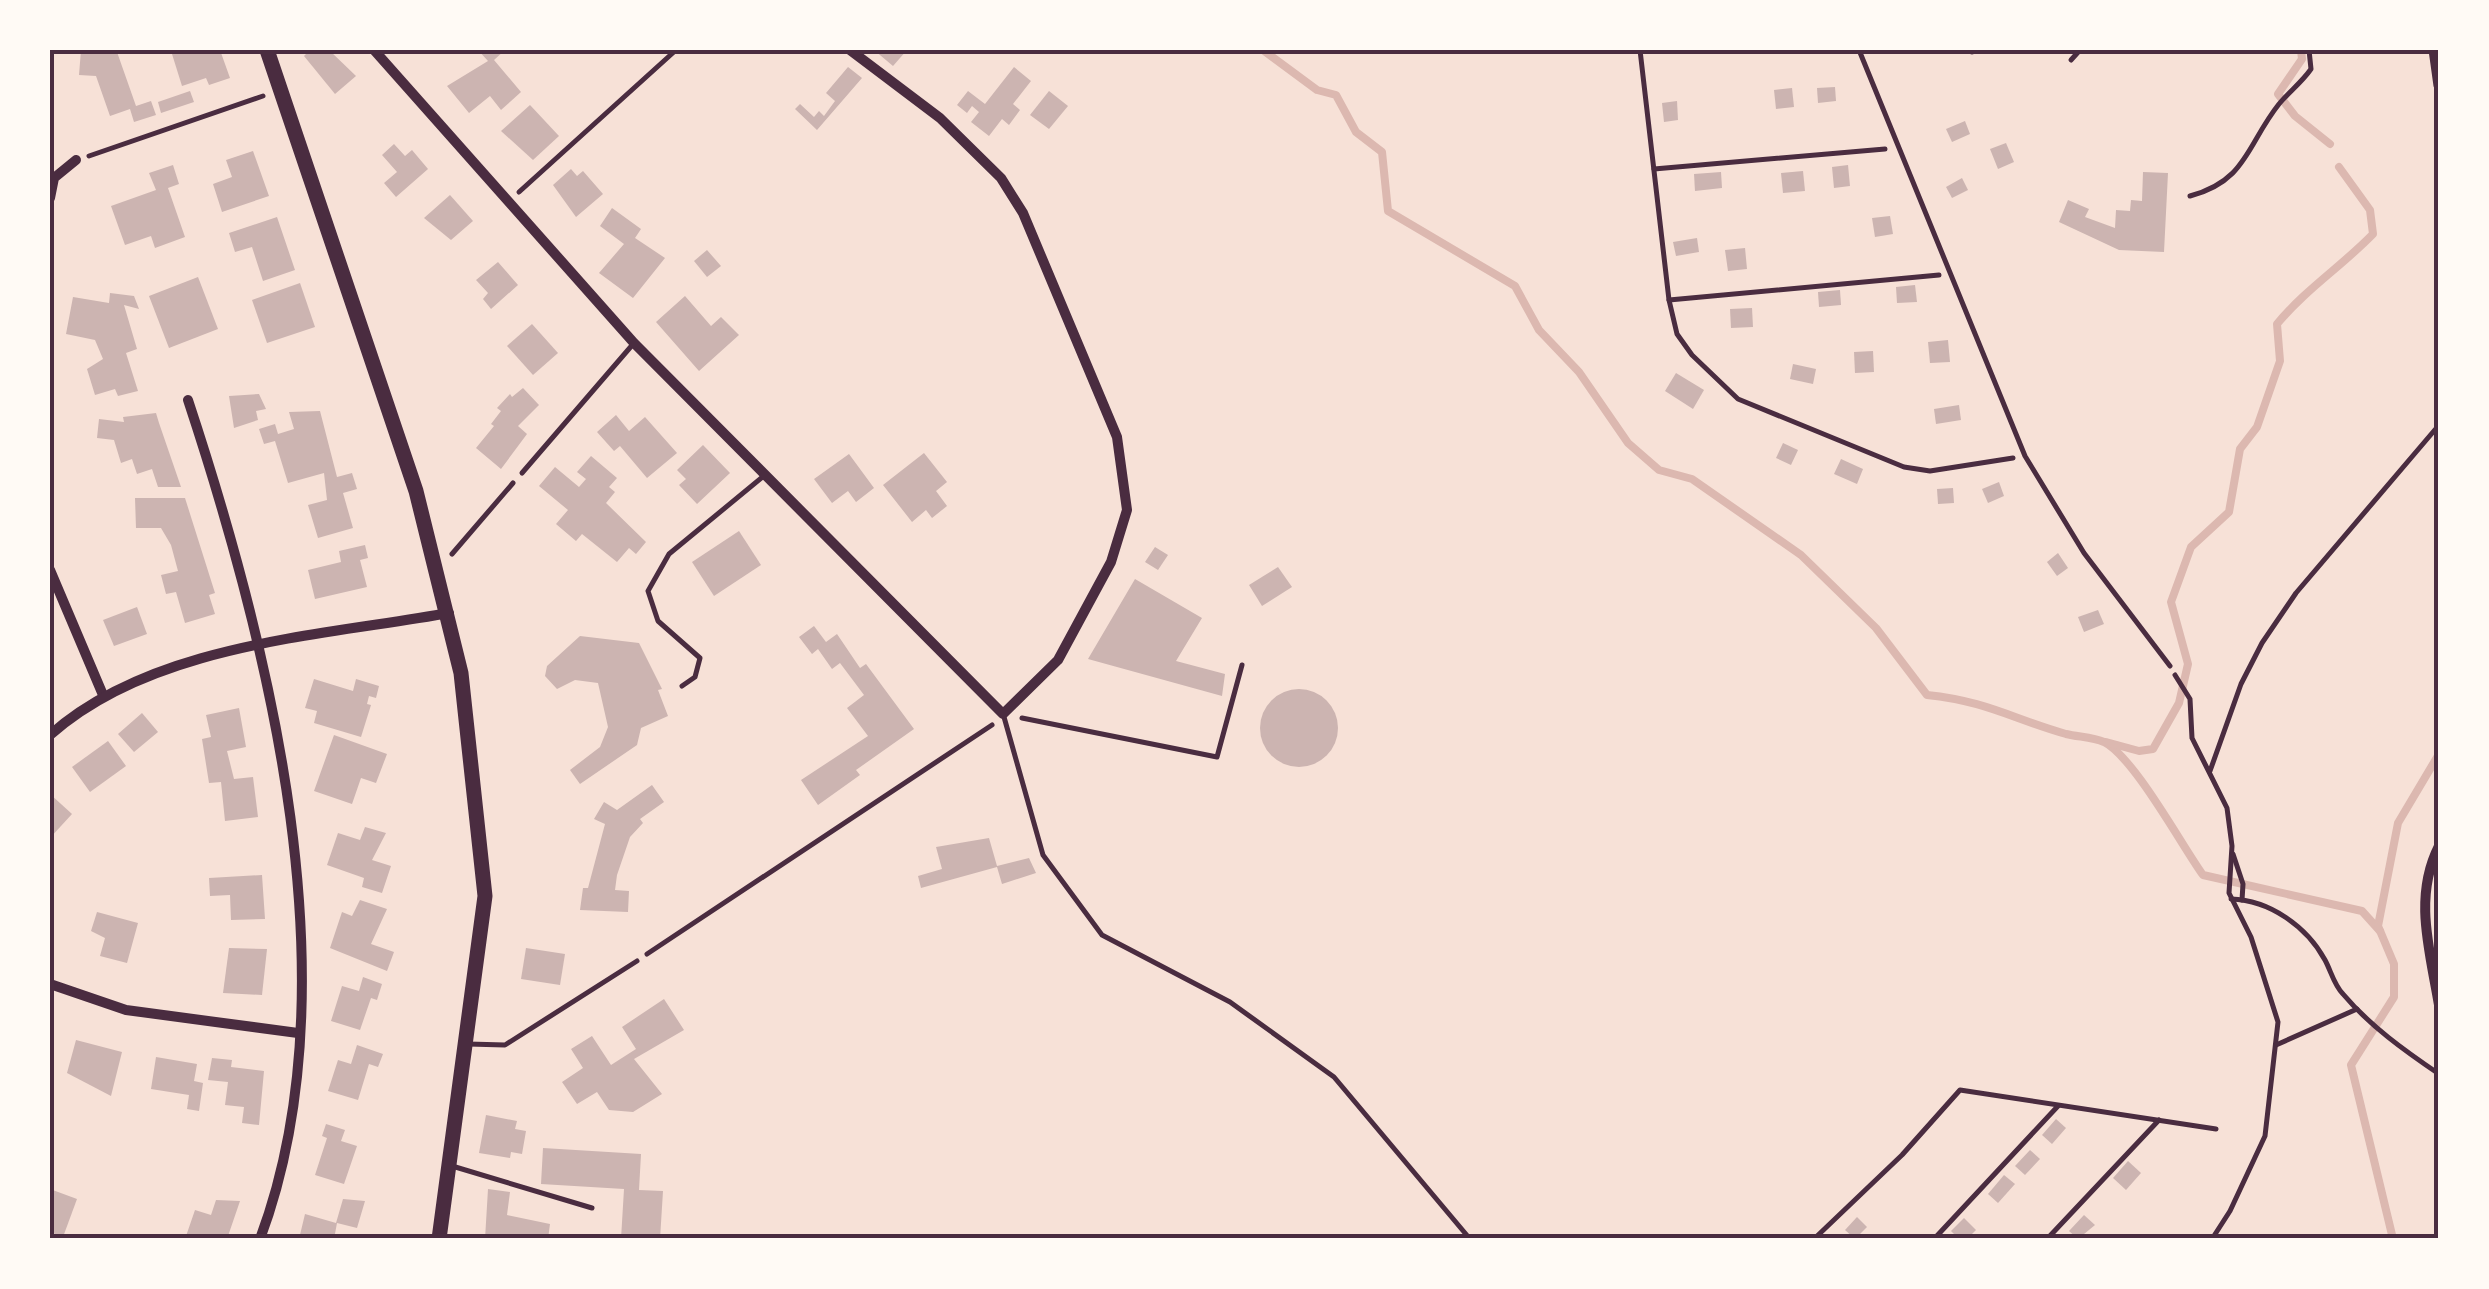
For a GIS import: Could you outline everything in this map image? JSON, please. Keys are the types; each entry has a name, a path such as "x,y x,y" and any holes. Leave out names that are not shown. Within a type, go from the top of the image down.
{"main road":[{"path":"267,50 370,348 438,571 470,737 485,896 440,1239"}],"street":[{"path":"374,50 634,343 1003,714 1058,660 1098,592 1124,526 1127,498 1122,455 1023,212 1001,178 940,118 850,50"},
{"path":"50,198 54,178 76,160"},
{"path":"188,400 238,552 261,647 288,796 295,868 298,1033 284,1165 260,1239"},
{"path":"50,570 103,695"},
{"path":"50,735 103,695 190,662 449,613"},
{"path":"2439,846 2430,864 2424,910 2439,1005"},
{"path":"50,984 126,1010 298,1033"}],"lane":[{"path":"1859,50 1994,372 2025,456 2084,552 2170,666"},
{"path":"522,473 634,343"},
{"path":"682,686 695,677 700,658 658,621 648,592 670,554 766,475"},
{"path":"1003,714 1044,855 1102,935 1230,1002 1334,1076 1470,1239"},
{"path":"466,1044 505,1045 636,962"},
{"path":"450,1165 592,1208"}],"path":[{"path":"507,203 676,50"},
{"path":"1640,50 1668,300 1677,334 1718,383 1747,404 1919,470 2025,456"},
{"path":"2070,60 2080,50"},
{"path":"2190,196 2218,188 2252,152 2279,104 2311,69 2309,50"},
{"path":"2431,50 2436,86"},
{"path":"76,160 281,90"},
{"path":"1654,169 1899,148"},
{"path":"1668,300 1951,274"},
{"path":"2210,770 2262,643 2296,593 2439,425"},
{"path":"438,571 522,473"},
{"path":"636,962 983,734 1003,714 1217,757 1242,665"},
{"path":"2170,666 2190,699 2192,738 2227,808 2232,851 2230,896 2251,937 2278,1022 2273,1046 2274,1091 2265,1136 2230,1211 2212,1239"},
{"path":"2232,851 2244,884 2242,900"},
{"path":"2230,896 2302,928 2315,942 2339,991 2390,1038 2439,1074"},
{"path":"2273,1046 2357,1009"},
{"path":"1814,1239 1902,1155 1960,1090 2216,1128"},
{"path":"1934,1239 2059,1105"},
{"path":"2047,1239 2159,1120"}],"building":[{"path":"81,50 117,52 136,106 151,101 156,115 134,122 130,109 110,116 96,76 79,75"},
{"path":"183,50 220,50 230,78 209,85 206,78 182,86 172,54"},
{"path":"310,50 329,50 356,76 335,94 304,56"},
{"path":"478,50 505,50 494,60 521,92 501,110 490,96 469,113 447,86 488,61"},
{"path":"874,50 907,50 893,66"},
{"path":"848,67 862,78 817,130 795,109 800,104 814,117 819,111 824,116 835,101 826,93"},
{"path":"1014,67 1031,81 1013,104 1020,110 1009,125 1002,119 989,136 971,122 979,112 972,106 967,113 957,105 968,91 985,104"},
{"path":"1835,87 1836,101 1818,103 1817,88"},
{"path":"1792,88 1794,107 1776,109 1774,90"},
{"path":"190,91 194,102 161,113 158,102"},
{"path":"1049,91 1068,106 1049,129 1030,115"},
{"path":"1677,101 1678,120 1664,122 1662,103"},
{"path":"530,105 559,136 533,160 501,131"},
{"path":"1965,121 1970,134 1952,142 1946,129"},
{"path":"2006,143 2014,162 1998,169 1990,149"},
{"path":"394,144 405,156 412,150 428,169 396,197 384,183 397,172 382,155"},
{"path":"253,151 269,196 222,212 213,184 232,177 226,160"},
{"path":"173,165 179,184 168,188 185,237 155,248 151,236 125,245 111,206 156,190 149,173"},
{"path":"1848,165 1850,186 1834,188 1832,167"},
{"path":"571,169 577,176 583,171 603,194 576,217 553,185"},
{"path":"1803,171 1805,191 1783,193 1781,173"},
{"path":"1721,172 1722,188 1695,191 1694,174"},
{"path":"2143,172 2168,173 2164,252 2119,250 2059,222 2068,200 2089,209 2085,217 2115,228 2116,210 2130,211 2131,200 2142,201"},
{"path":"1962,178 1968,190 1952,198 1946,187"},
{"path":"450,195 473,221 451,240 424,218"},
{"path":"612,208 641,229 635,238 665,258 633,298 599,273 624,244 600,226"},
{"path":"1890,216 1893,234 1875,237 1872,218"},
{"path":"277,217 295,270 263,281 252,247 235,252 229,233"},
{"path":"1697,238 1699,252 1676,256 1673,242"},
{"path":"1745,248 1747,269 1728,271 1725,250"},
{"path":"707,250 721,266 707,277 694,261"},
{"path":"498,262 518,285 491,309 483,299 488,293 476,280"},
{"path":"198,277 218,329 169,348 149,296"},
{"path":"300,283 315,327 267,343 252,300"},
{"path":"1915,285 1917,302 1897,303 1896,287"},
{"path":"1840,290 1841,305 1819,307 1818,292"},
{"path":"110,293 134,296 139,309 124,305 137,349 126,353 138,391 118,396 115,389 95,395 87,369 103,359 95,340 66,334 73,297 109,303"},
{"path":"685,296 711,326 721,317 739,335 699,371 656,322"},
{"path":"1752,308 1753,327 1731,328 1730,309"},
{"path":"532,324 558,353 533,375 507,346"},
{"path":"1948,340 1950,362 1930,363 1928,342"},
{"path":"1873,351 1874,372 1855,373 1854,352"},
{"path":"1793,364 1816,369 1813,384 1790,379"},
{"path":"1676,373 1704,390 1693,409 1665,391"},
{"path":"523,388 539,405 518,426 527,434 501,469 476,448 494,426 491,424 501,411 497,408 510,394 512,397"},
{"path":"259,394 266,409 256,411 258,420 234,428 229,396"},
{"path":"1959,405 1961,420 1936,424 1934,409"},
{"path":"320,411 337,477 352,473 357,489 343,493 353,528 318,538 308,505 327,500 324,473 288,483 275,441 264,444 259,429 275,424 278,434 294,429 289,412"},
{"path":"156,413 181,487 158,487 152,469 137,474 132,459 121,463 114,440 97,438 99,419 124,422 123,417"},
{"path":"616,415 629,431 645,417 677,453 647,478 620,446 614,451 597,432"},
{"path":"1783,443 1798,450 1791,465 1776,458"},
{"path":"703,445 730,473 697,504 679,485 686,479 677,470"},
{"path":"924,453 947,482 936,491 947,506 932,518 926,510 912,522 883,485"},
{"path":"849,454 874,488 856,502 848,491 832,503 814,479"},
{"path":"591,456 617,478 609,487 615,492 606,503 646,542 636,554 629,548 617,562 582,534 576,541 556,524 568,510 539,486 555,467 579,487 586,479 577,472"},
{"path":"1841,459 1863,469 1857,484 1834,474"},
{"path":"1999,482 2004,496 1988,503 1982,489"},
{"path":"1953,488 1954,503 1938,504 1937,489"},
{"path":"135,498 185,498 215,593 209,595 215,614 185,623 176,592 166,594 161,575 178,571 171,545 161,528 136,528"},
{"path":"739,531 761,565 714,596 692,562"},
{"path":"365,545 368,558 360,560 367,587 315,599 308,570 341,562 339,551"},
{"path":"1155,547 1168,555 1158,570 1145,562"},
{"path":"2058,553 2068,568 2057,576 2047,562"},
{"path":"1278,567 1292,587 1262,606 1249,585"},
{"path":"1135,579 1202,618 1176,661 1225,674 1222,696 1088,659"},
{"path":"137,607 147,634 114,646 103,620"},
{"path":"2098,610 2104,624 2084,632 2078,617"},
{"path":"814,626 826,642 837,634 860,668 866,664 914,729 856,770 860,775 818,805 801,780 868,736 847,708 864,695 840,663 832,669 818,649 812,654 799,637"},
{"path":"580,636 639,643 662,689 658,690 668,716 641,728 637,745 580,784 570,770 600,747 608,727 598,683 575,680 557,689 545,676 547,666"},
{"path":"314,679 353,691 356,679 379,686 376,698 369,696 367,704 371,705 361,737 314,723 317,711 305,708"},
{"path":"1299,689 1314,692 1326,701 1335,713 1335,743 1326,755 1314,764 1299,767 1284,764 1272,755 1263,743 1260,728 1263,713 1272,701 1284,692"},
{"path":"239,708 246,747 227,751 234,779 253,777 258,817 225,821 221,782 209,783 202,739 211,737 206,715"},
{"path":"142,713 158,732 134,752 118,734"},
{"path":"334,735 387,754 376,783 361,778 352,804 314,791"},
{"path":"108,741 126,766 90,792 72,767"},
{"path":"652,785 664,802 640,819 643,823 630,837 617,875 615,890 629,891 628,912 580,910 583,888 588,888 605,824 594,819 604,802 617,810"},
{"path":"50,794 72,814 50,838"},
{"path":"365,827 386,833 372,860 391,866 382,893 362,887 364,878 327,865 338,833 360,840"},
{"path":"989,838 997,866 1029,858 1036,873 1002,884 997,867 921,888 918,876 942,869 936,847"},
{"path":"262,875 265,919 231,920 230,895 210,896 209,878"},
{"path":"360,900 387,909 371,944 394,952 387,971 330,948 342,912 352,916"},
{"path":"97,912 138,923 127,963 100,956 105,938 91,931"},
{"path":"229,948 267,949 262,995 223,993"},
{"path":"526,948 565,954 560,985 521,979"},
{"path":"363,977 382,984 377,1000 371,998 360,1030 331,1021 342,986 359,991"},
{"path":"664,999 684,1030 634,1059 662,1094 633,1112 609,1110 597,1092 577,1104 562,1082 583,1068 571,1049 592,1036 611,1065 636,1049 622,1027"},
{"path":"76,1040 122,1052 111,1096 67,1073"},
{"path":"357,1045 383,1054 378,1067 369,1064 358,1100 328,1091 338,1060 351,1064"},
{"path":"156,1057 197,1064 194,1081 203,1083 199,1111 187,1109 189,1095 151,1089"},
{"path":"212,1058 232,1060 231,1067 264,1071 259,1125 242,1123 244,1107 225,1105 228,1082 208,1080"},
{"path":"486,1115 517,1121 515,1129 526,1131 522,1154 511,1152 510,1158 479,1153"},
{"path":"2056,1119 2066,1128 2052,1144 2042,1135"},
{"path":"326,1124 345,1130 341,1141 357,1146 344,1184 315,1175 327,1138 322,1136"},
{"path":"543,1148 641,1154 639,1190 663,1191 660,1239 621,1239 624,1189 541,1184"},
{"path":"2030,1150 2040,1159 2025,1175 2015,1166"},
{"path":"2128,1161 2141,1173 2126,1190 2113,1178"},
{"path":"2004,1175 2015,1184 1998,1203 1988,1194"},
{"path":"50,1189 77,1199 63,1237 50,1232"},
{"path":"488,1189 510,1192 507,1215 550,1224 548,1239 485,1239"},
{"path":"343,1199 365,1201 357,1228 337,1223 334,1239 299,1239 305,1214 336,1223"},
{"path":"216,1200 240,1201 227,1239 185,1239 195,1210 211,1215"},
{"path":"2084,1215 2095,1225 2078,1239 2069,1231"},
{"path":"1857,1217 1867,1227 1855,1239 1845,1230"},
{"path":"1964,1218 1976,1230 1967,1239 1959,1239 1951,1231"}],"waterway":[{"path":"1263,50 1317,90 1336,95 1356,132 1382,152 1388,211 1515,286 1539,330 1579,372 1628,443 1659,470 1692,479 1801,555 1876,628 1927,695 1966,702 2104,742 2143,783 2203,875 2362,911 2380,931"},
{"path":"2301,50 2302,59 2278,94 2295,116 2330,144"},
{"path":"2106,742 2139,751 2153,749 2179,703 2188,664 2171,602 2191,547 2229,512 2240,449 2257,427 2280,361 2277,324 2373,234 2370,210 2339,167"},
{"path":"2393,1239 2351,1065 2394,997 2394,964 2378,926 2398,823 2439,754"}]}
